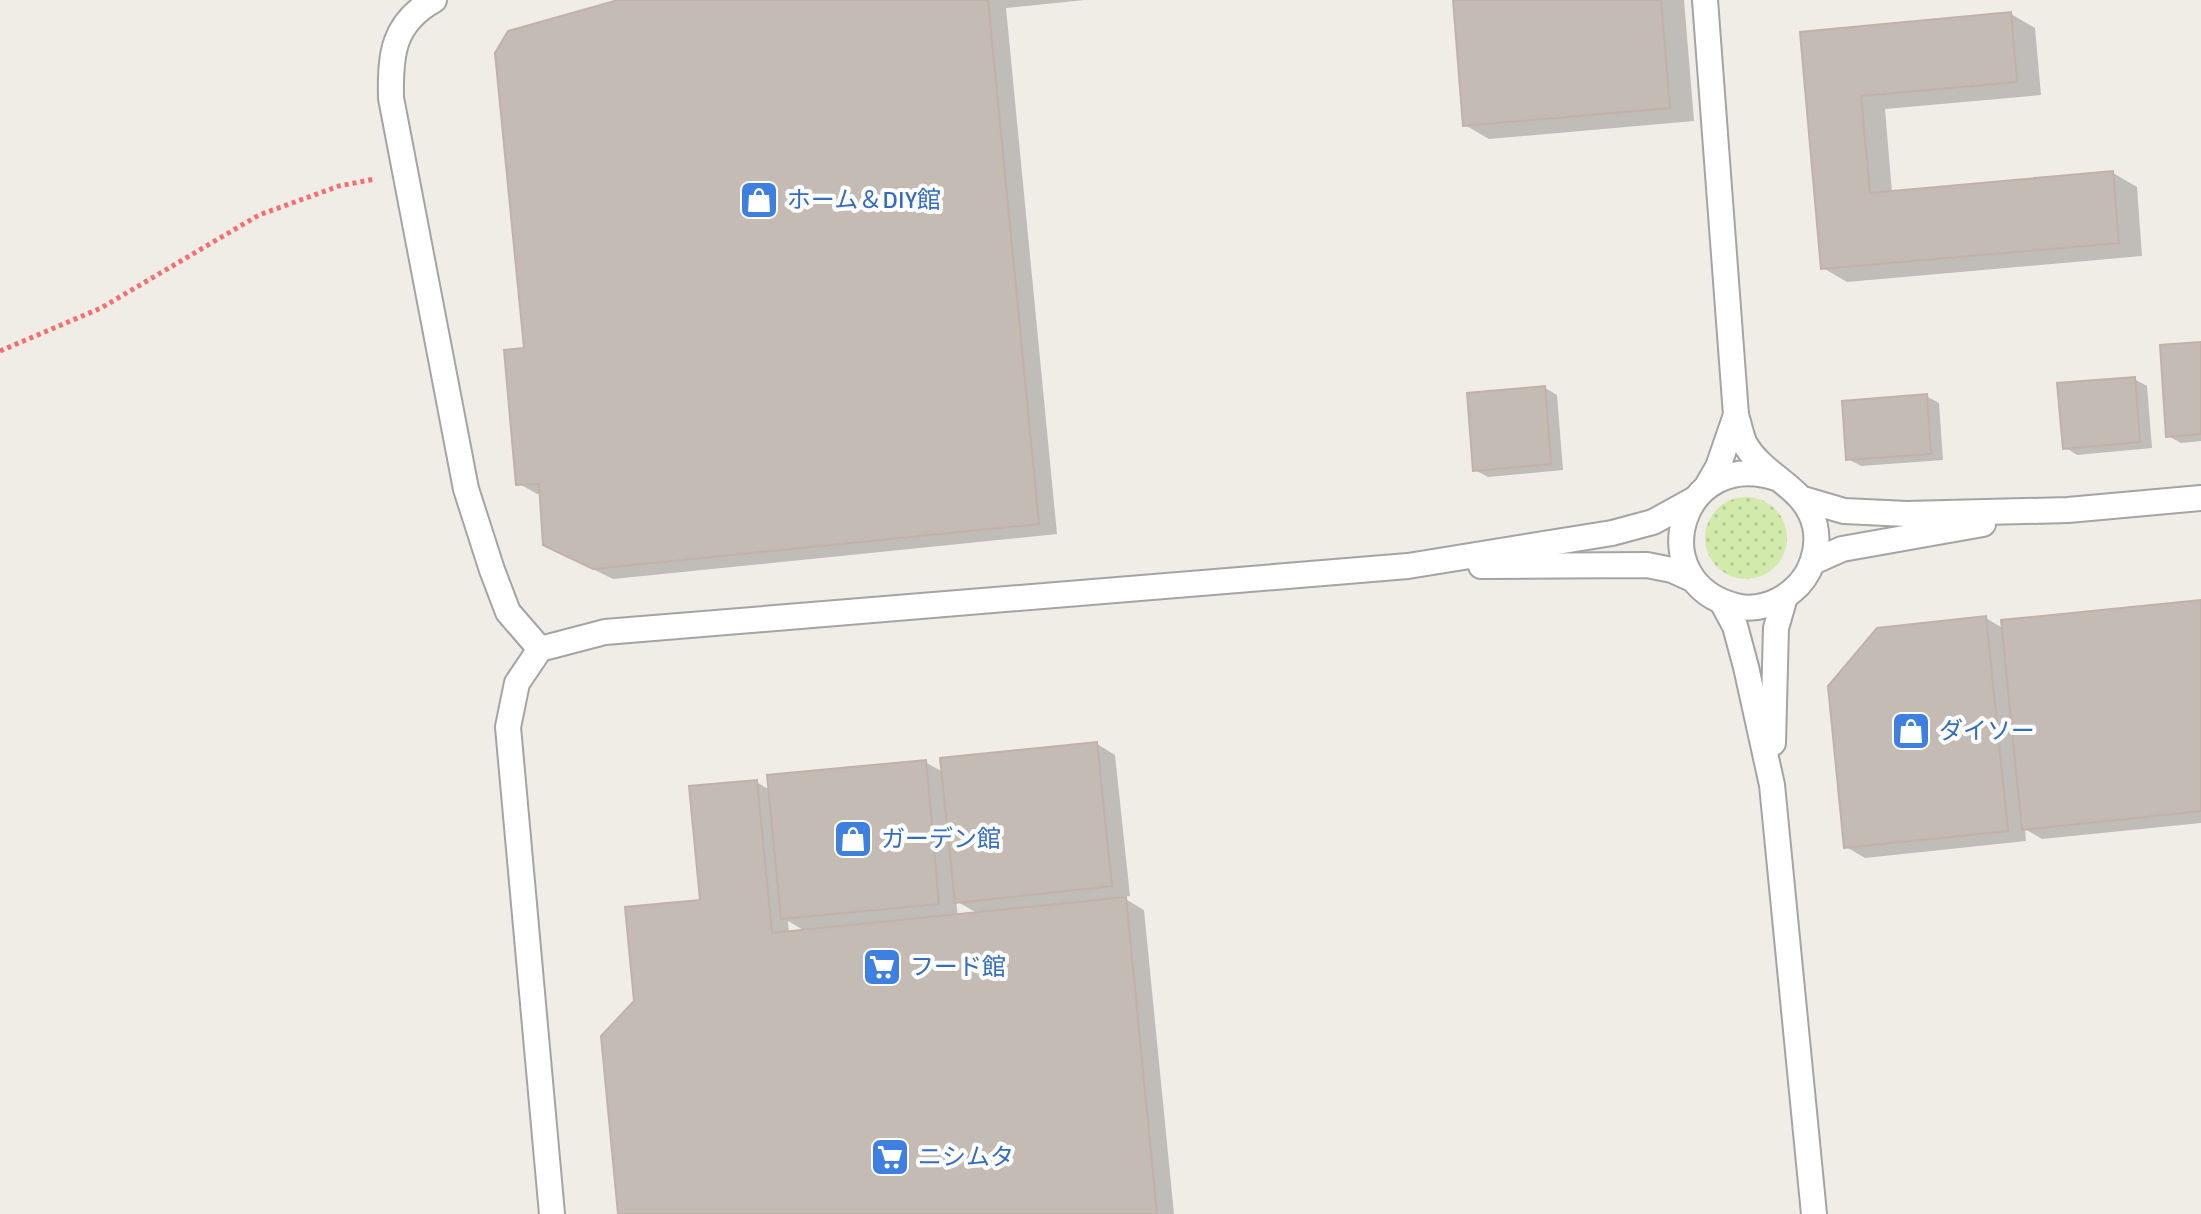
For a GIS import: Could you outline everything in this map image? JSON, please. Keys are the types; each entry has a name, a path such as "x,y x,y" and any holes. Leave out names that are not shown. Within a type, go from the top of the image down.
{"lane":[{"path":"434,0 414,11 400,30 390,63 391,98 466,489 508,612 540,649"},
{"path":"1705,0 1736,415 1745,444 1779,479"},
{"path":"1408,566 1612,533 1653,522 1700,493 1723,476 1761,472 1792,487 1803,499 1816,529 1813,562 1797,588 1785,597 1764,606 1743,607 1722,602 1706,593 1692,579 1683,560 1680,539 1683,518 1700,493 1718,467 1736,415"},
{"path":"1803,499 1844,511 1907,514 2068,510 2201,498"},
{"path":"1813,562 1842,549 2068,510"},
{"path":"552,1214 508,727 517,683 540,649 605,632 1408,566 1647,565 1672,570 1692,579"},
{"path":"1772,785 1776,628 1785,597"},
{"path":"1722,602 1735,626 1772,785 1814,1214"}],"path":[{"path":"0,351 101,308 259,215 339,186 404,173"}],"green space":[{"path":"1738,497 1754,497 1769,504 1780,515 1787,538 1784,554 1775,567 1754,579 1738,579 1723,572 1712,561 1705,546 1705,530 1712,515 1723,504"}],"building":[{"name":"ホーム＆DIY館","path":"618,0 988,0 1039,524 593,569 543,545 539,484 516,485 504,350 524,348 495,53 508,31"},
{"path":"1453,0 1661,0 1670,108 1463,126"},
{"path":"2011,12 2017,82 1861,96 1870,193 2113,171 2119,243 1821,269 1800,32"},
{"path":"2201,342 2201,434 2166,437 2160,345"},
{"path":"2135,377 2140,442 2063,449 2057,383"},
{"path":"1545,386 1551,464 1473,471 1467,393"},
{"path":"1927,394 1931,454 1846,460 1842,401"},
{"path":"2201,600 2201,811 2022,830 2001,620"},
{"path":"1986,616 2008,831 1844,848 1828,686 1877,628"},
{"name":"ガーデン館","path":"1097,742 1112,886 955,903 940,758"},
{"name":"ガーデン館","path":"926,760 939,904 781,919 767,775"},
{"name":"フード館","path":"757,780 772,933 1126,897 1157,1214 618,1214 601,1036 634,1001 625,907 700,900 689,786"}],"place":[{"name":"ホーム＆DIY館","path":"759,200"},
{"name":"ダイソー","path":"1911,731"},
{"name":"ガーデン館","path":"853,839"},
{"name":"フード館","path":"882,967"},
{"name":"ニシムタ","path":"890,1157"}]}
